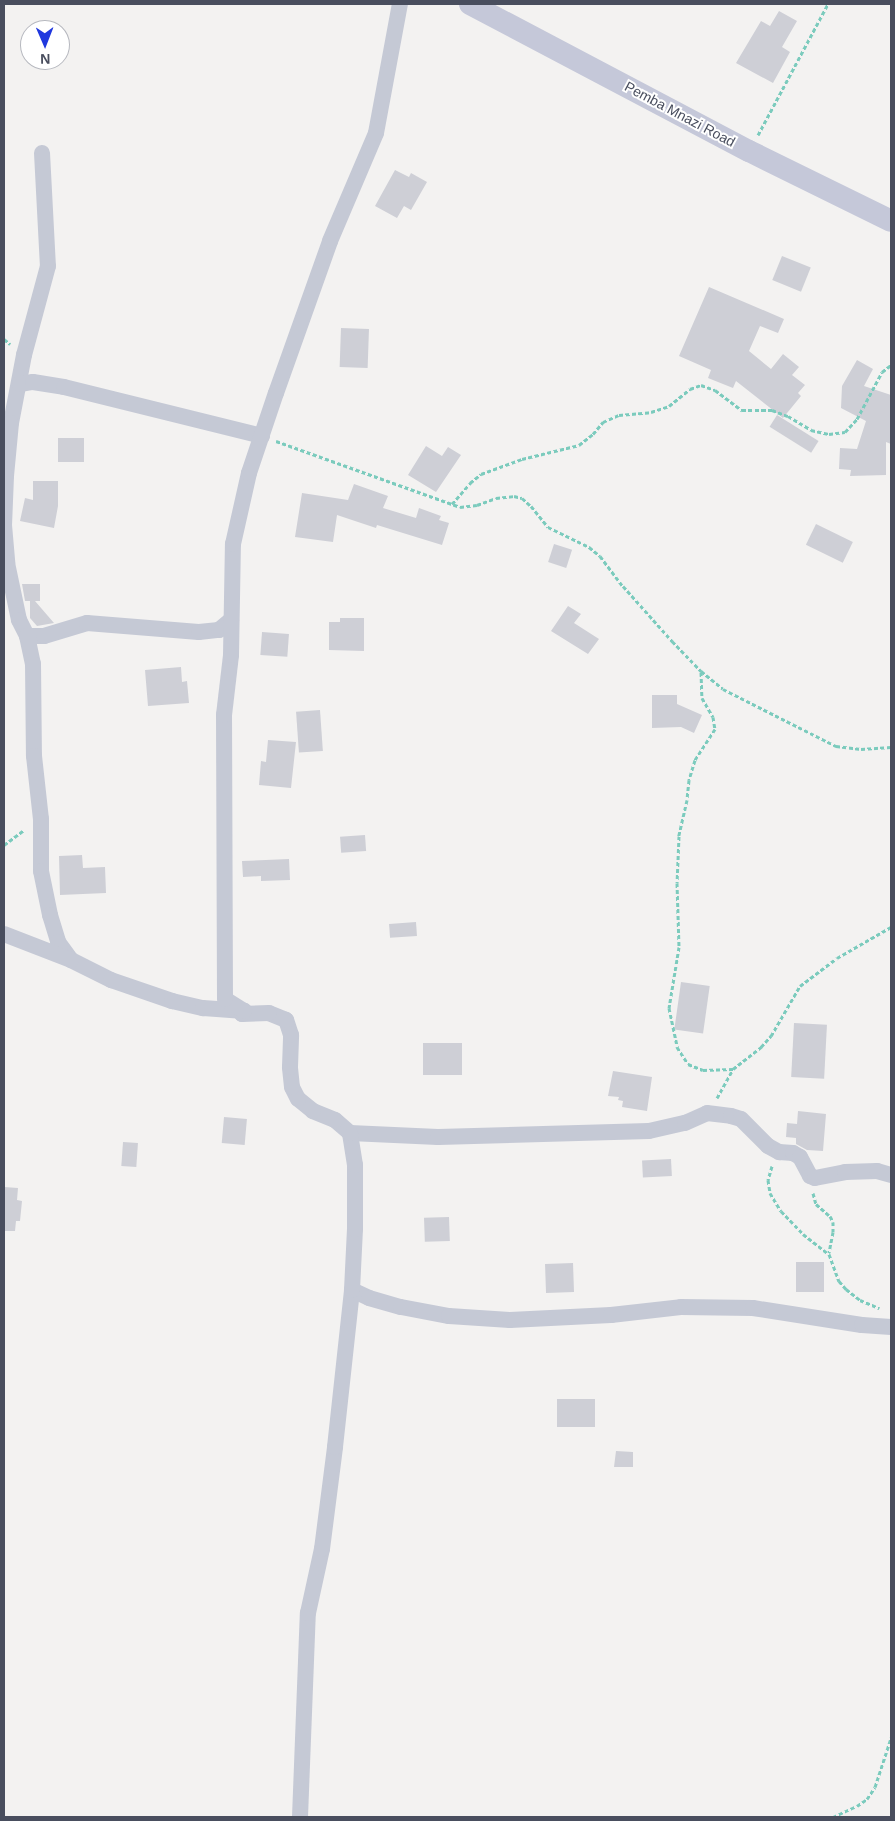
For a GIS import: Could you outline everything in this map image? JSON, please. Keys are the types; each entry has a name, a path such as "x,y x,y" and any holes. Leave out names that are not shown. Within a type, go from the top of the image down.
{"main road":[{"name":"Pemba Mnazi Road","path":"470,4 749,151 891,221"}],"street":[{"path":"244,1011 225,999 224,715 230,655 233,544 249,473 330,241 376,134 400,4"},
{"path":"42,153 48,266 24,355 20,384 11,423 6,476 5,562 19,620 27,636 33,664 34,756 41,819 41,871 58,942 70,960"},
{"path":"20,384 33,382 64,387 262,436"},
{"path":"27,636 44,636 87,623 199,632 219,630 231,620"},
{"path":"4,934 70,960 111,980 172,1001 203,1008 244,1011"},
{"path":"244,1011 242,1014 269,1013 286,1020 291,1035 290,1067 292,1088 298,1099 313,1111 335,1120 350,1132 438,1137 649,1131 685,1123 708,1113 731,1116 742,1120 764,1142 779,1152 793,1153 800,1157 810,1176 815,1178 845,1172 877,1171 891,1175"},
{"path":"300,1817 308,1613 322,1549 352,1290 355,1165 350,1132"},
{"path":"352,1290 368,1298 401,1307 466,1317 510,1320 611,1315 681,1307 753,1308 862,1325 891,1327"}],"path":[{"path":"749,151 775,106 802,48 828,4"},
{"path":"452,504 470,483 482,474 522,459 579,445 603,422 619,415 651,412 669,406 690,389 701,385 715,390 742,410 772,410 788,416 811,430 830,434 845,432 857,419 882,372 891,366"},
{"path":"262,436 460,506 477,505 496,498 514,496 522,498 548,527 589,547 600,556 623,586 701,671 736,696 836,746 861,749 891,747"},
{"path":"701,671 702,698 713,717 715,729 695,760 688,780 687,800 679,836 677,883 679,947 669,1008 677,1047 688,1064 703,1070 732,1068"},
{"path":"708,1113 732,1068 771,1036 800,986 837,958 891,927"},
{"path":"779,1152 771,1168 768,1180 770,1193 781,1211 828,1254 839,1281 846,1289 860,1300 884,1309"},
{"path":"810,1176 816,1204 830,1216 833,1222 833,1232 828,1254"},
{"path":"832,1817 867,1799 875,1787 891,1738"}],"building":[{"path":"779,11 797,21 782,47 790,52 773,83 736,63 761,21 770,26"},
{"path":"395,170 409,177 411,173 427,182 411,210 404,206 397,218 375,206"},
{"path":"782,256 811,268 801,292 772,280"},
{"path":"709,287 784,319 778,333 760,326 749,351 771,369 783,354 799,367 792,375 805,385 798,393 801,396 783,418 736,381 733,388 708,378 711,370 679,356"},
{"path":"341,328 369,329 368,368 340,367"},
{"path":"857,360 873,369 864,386 891,395 891,444 886,442 886,475 850,476 851,470 839,469 840,448 857,449 866,421 841,408 842,386"},
{"path":"777,415 819,441 811,453 770,427"},
{"path":"58,438 84,438 84,462 58,462"},
{"path":"426,446 442,456 448,447 461,455 436,492 408,475"},
{"path":"33,481 58,481 58,506 54,528 20,521 25,498 33,500"},
{"path":"354,484 388,496 383,508 416,518 419,508 441,516 439,520 449,523 442,545 377,525 376,528 337,515 333,542 295,537 302,493 348,500"},
{"path":"816,524 853,542 843,563 806,545"},
{"path":"554,544 572,550 566,568 548,562"},
{"path":"22,584 40,584 40,601 35,601 54,623 37,626 30,618 30,601 25,601"},
{"path":"568,606 581,614 574,623 599,639 588,654 551,631"},
{"path":"340,618 364,618 364,651 329,650 329,622 340,622"},
{"path":"262,632 289,634 287,657 260,655"},
{"path":"181,667 182,682 187,681 189,703 148,706 145,670"},
{"path":"652,695 677,695 677,704 702,715 694,733 681,727 652,728"},
{"path":"320,710 323,751 299,753 296,712"},
{"path":"268,740 296,742 291,788 259,785 261,761 266,762"},
{"path":"365,835 366,851 341,853 340,837"},
{"path":"82,855 83,868 105,867 106,893 60,895 59,856"},
{"path":"289,859 290,880 261,881 261,876 243,877 242,861"},
{"path":"416,922 417,936 390,938 389,924"},
{"path":"681,982 710,986 703,1034 674,1030"},
{"path":"794,1023 827,1025 824,1079 791,1077"},
{"path":"423,1043 462,1043 462,1075 423,1075"},
{"path":"613,1071 652,1077 647,1111 622,1107 623,1101 618,1100 619,1097 608,1096"},
{"path":"798,1111 826,1114 823,1151 807,1150 796,1144 796,1138 786,1137 787,1123 797,1124"},
{"path":"224,1117 247,1119 245,1145 222,1143"},
{"path":"123,1142 138,1143 136,1167 121,1166"},
{"path":"671,1159 672,1176 643,1177 642,1161"},
{"path":"4,1187 18,1188 17,1200 22,1201 20,1221 16,1221 15,1231 4,1231"},
{"path":"449,1217 450,1241 425,1242 424,1218"},
{"path":"796,1262 824,1262 824,1292 796,1292"},
{"path":"573,1263 574,1292 546,1293 545,1264"},
{"path":"557,1399 595,1399 595,1427 557,1427"},
{"path":"616,1451 633,1452 633,1467 614,1467"}]}
